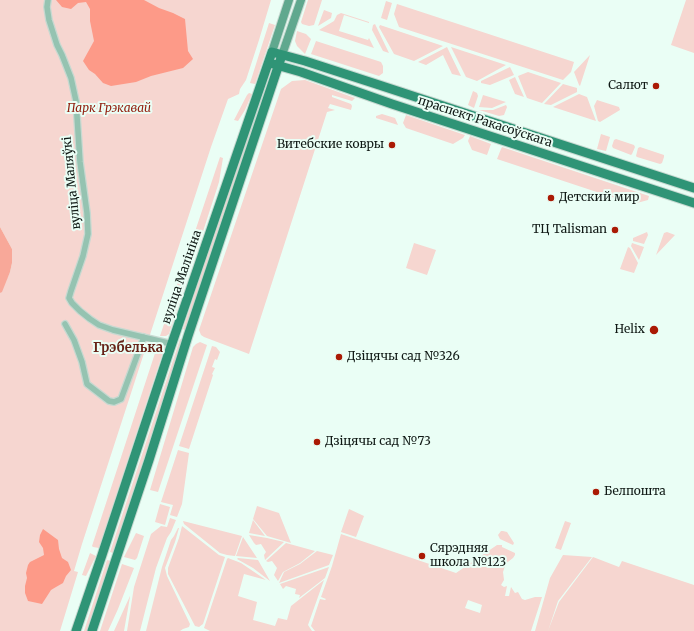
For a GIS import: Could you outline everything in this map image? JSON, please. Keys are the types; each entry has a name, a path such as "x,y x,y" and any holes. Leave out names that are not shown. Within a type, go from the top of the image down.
{"main road":[{"name":"вуліца Малініна","path":"76,631 289,0"},
{"name":"вуліца Малініна","path":"92,631 149,460 188,336 301,0"},
{"name":"праспект Ракасоўскага","path":"272,52 694,188"},
{"name":"праспект Ракасоўскага","path":"268,63 301,72 392,104 694,203"},
{"path":"176,332 188,336"}],"street":[{"name":"вуліца Маляўкі","path":"48,0 47,7 51,27 71,78 76,101 80,162 87,214 88,234 83,256 69,298 80,311 90,320 99,325 113,330 172,344"},
{"path":"65,324 74,340 87,384 109,401 114,402 121,399 144,338"}],"green space":[{"name":"Парк Грэкавай","path":"0,0 271,0 246,80 240,89 239,94 228,99 211,147 82,544 74,571 78,572 60,631 0,631 0,293 10,272 12,263 12,249 0,227"},
{"path":"308,0 322,0 314,25 309,26 302,24 301,22"},
{"path":"686,0 694,0 694,53 671,45"},
{"path":"386,1 392,3 387,20 381,18"},
{"path":"397,4 574,62 571,72 563,80 399,27 394,14"},
{"path":"324,10 332,13 331,18 318,26"},
{"path":"341,13 369,22 344,15 339,31 368,40 369,38 374,48 319,30 334,21 337,15"},
{"path":"269,23 275,25 255,84 250,83"},
{"path":"375,24 389,53 383,51 372,30 373,25"},
{"path":"380,25 443,46 414,61 394,54 379,27"},
{"path":"297,31 306,34 311,39 305,54 297,46 295,41"},
{"path":"316,41 381,62 383,66 383,73 379,76 311,54"},
{"path":"447,47 461,76 452,74 443,55 426,65 418,62"},
{"path":"451,47 506,65 477,81 466,77"},
{"path":"590,55 580,86 574,72"},
{"path":"510,67 514,75 490,85 481,83 481,81"},
{"path":"528,72 561,83 542,103 527,98 518,76"},
{"path":"515,77 524,97 515,94 509,80"},
{"path":"305,80 355,98 352,101 332,95 332,97 351,104 351,110 330,104 328,108 335,110 327,112 249,354 204,337 201,335 199,330 281,89 292,81"},
{"path":"563,84 577,88 577,92 551,105 544,104"},
{"path":"473,91 477,93 478,96 474,108 468,105"},
{"path":"249,93 252,94 245,110 238,121 234,120 247,95"},
{"path":"579,94 587,97 596,121 553,107"},
{"path":"483,95 506,102 492,108 479,107"},
{"path":"259,97 263,98 186,331 183,329"},
{"path":"597,100 619,107 620,110 600,122 598,121 594,106"},
{"path":"506,105 507,107 504,115 499,116 479,110 493,110"},
{"path":"382,114 395,118 398,125 376,118 376,116"},
{"path":"406,115 465,135 453,144 406,128 403,123"},
{"path":"601,134 610,137 606,151 597,149"},
{"path":"470,136 491,144 487,155 472,150 468,141"},
{"path":"616,139 634,145 635,147 631,155 613,148 612,146 614,140"},
{"path":"502,147 649,196 648,200 633,204 497,159"},
{"path":"640,147 664,155 662,163 660,164 637,157 638,148"},
{"path":"220,157 223,158 219,182 169,334 166,336 160,336"},
{"path":"647,232 648,235 644,244 633,241 633,238"},
{"path":"667,232 675,235 656,255 664,233"},
{"path":"414,243 436,250 427,275 406,268"},
{"path":"632,243 644,247 639,260 631,246"},
{"path":"628,247 638,263 634,273 620,269"},
{"path":"180,339 183,340 113,553 110,552"},
{"path":"200,342 207,345 158,492 150,490 193,347"},
{"path":"158,344 165,347 99,548 93,547 92,546"},
{"path":"212,346 216,347 220,352 212,367 215,368 189,449 179,446"},
{"path":"178,450 189,453 182,504 177,517 170,515 173,505 161,502"},
{"path":"160,504 170,507 165,525 155,522"},
{"path":"257,506 279,513 291,543 267,536 253,519"},
{"path":"349,509 364,516 356,537 341,532"},
{"path":"170,518 176,520 167,538 156,568 140,631 127,631 134,587 151,534 161,526 167,527"},
{"path":"253,520 265,536 249,533"},
{"path":"183,521 242,536 235,556 220,553 184,524"},
{"path":"565,521 571,523 561,550 555,548"},
{"path":"182,526 219,555 225,557 203,624 199,627 195,626 168,574 168,568"},
{"path":"178,528 175,542 165,568 167,576 190,624 189,627 180,631 146,631 162,567 171,540"},
{"path":"501,531 507,532 514,543 513,545 500,539 498,535"},
{"path":"136,533 144,536 135,560 124,557"},
{"path":"341,534 456,573 497,545 502,545 502,547 515,553 513,558 504,565 504,580 501,585 504,587 507,586 505,596 509,596 511,587 515,593 518,592 522,599 525,600 535,597 542,597 531,631 315,631 311,626 320,599 326,599 321,597","holes":["468,600 482,605 480,613 465,608"]},
{"path":"249,535 284,542 265,560 264,555 266,552 261,544 256,545"},
{"path":"243,537 257,558 236,556"},
{"path":"286,543 315,551 300,563 283,572 278,581 274,575 277,568 272,561 266,561"},
{"path":"317,551 333,555 329,565 279,583 284,572 300,564"},
{"path":"90,553 96,556 86,576 82,575"},
{"path":"563,555 592,557 558,601 548,631 535,631 550,578"},
{"path":"593,557 619,567 622,561 694,585 694,631 548,631 559,602"},
{"path":"228,558 241,563 266,580 244,574 238,596 257,602 253,620 275,626 278,618 287,620 291,606 324,580 308,625 312,631 210,631 204,628"},
{"path":"237,559 258,560 270,581 253,568"},
{"path":"107,560 111,561 88,631 84,631"},
{"path":"122,564 134,568 108,631 100,631"},
{"path":"329,567 325,578 299,598 300,595 295,594 296,589 286,586 283,589 280,584"},
{"path":"130,596 124,631 114,631"}],"shaded area":[{"path":"56,0 144,0 185,19 188,51 193,59 183,68 151,76 136,82 111,86 103,83 89,70 83,61 94,41 90,21 90,9 86,2 78,3 71,9 62,7"},
{"path":"0,227 12,249 12,263 2,292 0,293"},
{"path":"43,529 58,540 62,558 68,562 71,570 63,583 51,590 42,604 28,601 25,593 25,586 28,565 30,562 44,555 43,548 39,542"}],"place":[{"name":"Салют","path":"656,86"},
{"name":"Витебские ковры","path":"392,145"},
{"name":"Детский мир","path":"551,198"},
{"name":"ТЦ Talisman","path":"615,230"},
{"name":"Helix","path":"654,330"},
{"name":"Дзіцячы сад №326","path":"339,357"},
{"name":"Дзіцячы сад №73","path":"317,442"},
{"name":"Белпошта","path":"596,492"},
{"name":"Сярэдняя школа №123","path":"422,556"}],"district":[{"name":"Грэбелька","path":"128,348"}]}
